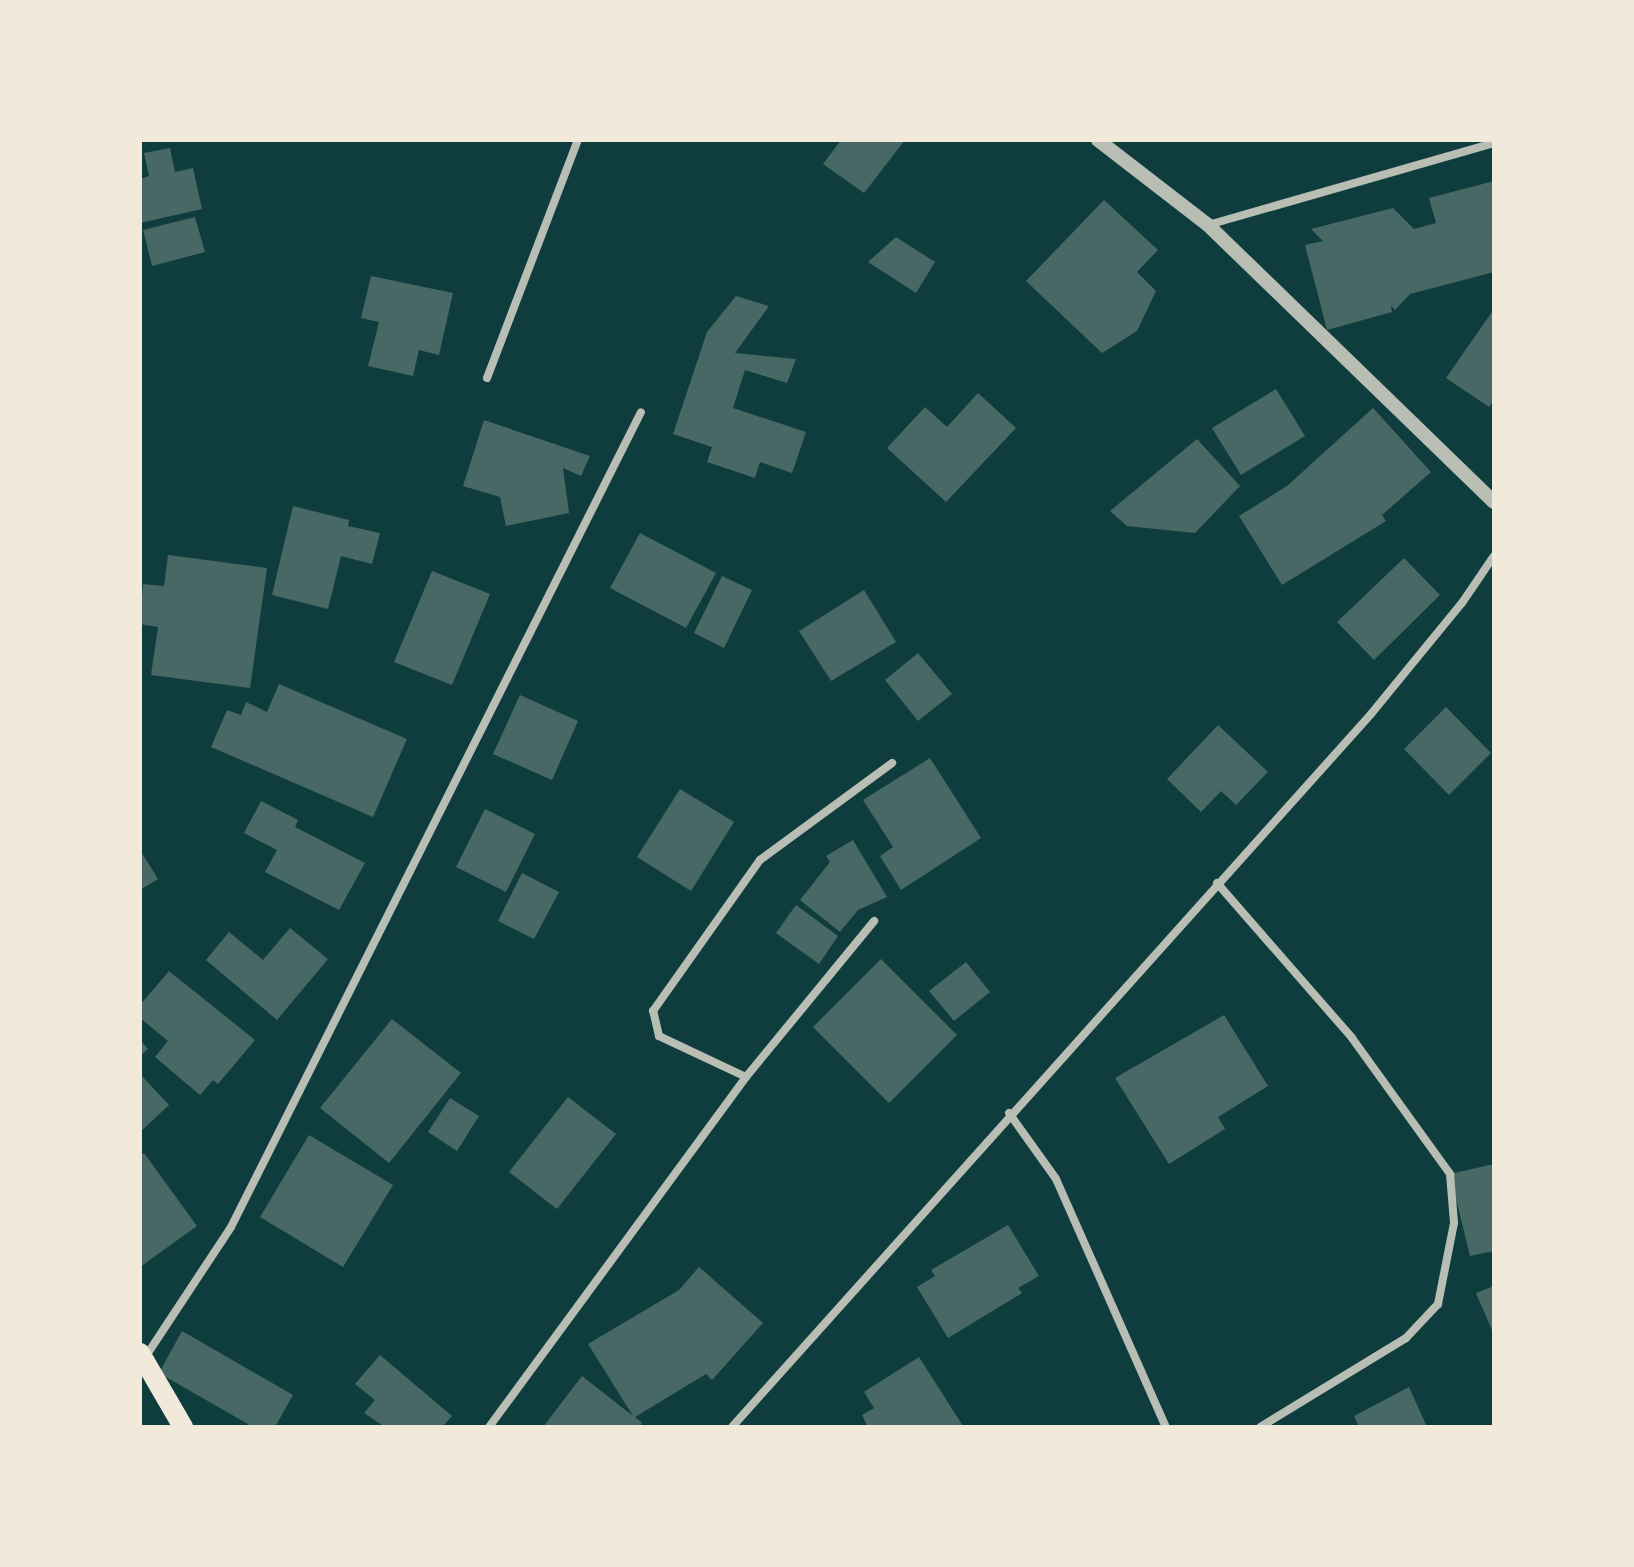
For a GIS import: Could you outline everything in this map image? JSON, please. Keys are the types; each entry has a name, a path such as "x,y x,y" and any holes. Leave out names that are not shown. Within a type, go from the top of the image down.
{"main road":[{"path":"142,1356 183,1427"}],"street":[{"path":"487,378 578,140"},
{"path":"1098,140 1208,225 1494,502"},
{"path":"1208,225 1494,143"},
{"path":"142,1356 231,1227 641,412"},
{"path":"732,1427 1009,1113 1371,714 1462,603 1494,556"},
{"path":"746,1077 659,1036 653,1011 760,860 892,763"},
{"path":"1217,883 1352,1038 1450,1174 1454,1223 1438,1304 1406,1338 1260,1427"},
{"path":"489,1427 746,1077 874,921"},
{"path":"1009,1113 1056,1179 1166,1427"}],"building":[{"path":"841,140 905,140 864,193 823,164"},
{"path":"170,148 175,172 193,168 202,209 140,223 140,179 149,176 144,153"},
{"path":"1494,181 1494,272 1410,294 1395,310 1391,306 1392,312 1327,330 1305,245 1323,241 1311,229 1393,208 1414,229 1436,223 1429,198"},
{"path":"1104,200 1158,250 1137,272 1156,291 1137,331 1102,353 1026,281"},
{"path":"195,217 205,252 152,266 143,230"},
{"path":"896,237 935,262 916,293 868,262"},
{"path":"371,276 453,293 439,355 419,350 413,376 368,366 379,322 361,318"},
{"path":"736,296 769,306 735,353 796,359 787,383 745,370 733,408 806,432 792,473 760,462 755,478 707,462 712,447 673,434 707,332"},
{"path":"1494,309 1494,400 1489,407 1446,378"},
{"path":"1276,389 1305,436 1241,475 1212,428"},
{"path":"978,393 1016,428 946,502 887,448 925,407 947,427"},
{"path":"1373,408 1431,472 1382,515 1386,521 1282,585 1239,516 1287,486"},
{"path":"484,420 590,456 581,476 563,468 569,513 506,526 500,497 463,486"},
{"path":"1197,439 1240,486 1195,533 1127,526 1110,511"},
{"path":"293,506 349,520 348,526 380,533 372,564 341,556 328,609 272,595"},
{"path":"640,533 716,573 686,628 610,588"},
{"path":"168,555 267,568 250,688 151,675 158,627 140,624 143,584 164,586"},
{"path":"1404,558 1440,595 1374,660 1337,622"},
{"path":"432,571 490,594 452,685 394,662"},
{"path":"722,576 752,590 724,648 694,633"},
{"path":"864,590 896,642 831,681 799,631"},
{"path":"918,653 952,694 918,721 885,680"},
{"path":"279,684 407,739 373,817 211,747 227,710 241,715 246,702 267,712"},
{"path":"520,695 578,721 552,780 493,754"},
{"path":"1446,707 1491,753 1449,795 1404,749"},
{"path":"1218,725 1268,772 1236,805 1221,791 1201,812 1167,779"},
{"path":"930,758 981,838 901,890 880,856 893,847 863,800"},
{"path":"680,789 734,822 691,891 637,857"},
{"path":"261,801 298,820 295,827 365,863 339,910 265,872 277,850 244,833"},
{"path":"485,809 535,834 506,892 456,867"},
{"path":"853,840 887,897 858,910 840,932 800,900 830,862 826,856"},
{"path":"140,850 158,879 140,890"},
{"path":"522,873 559,892 534,939 498,921"},
{"path":"796,905 838,936 819,964 776,933"},
{"path":"290,928 328,959 277,1020 206,960 229,932 263,960"},
{"path":"881,959 957,1035 889,1103 813,1027"},
{"path":"966,962 990,992 954,1021 929,991"},
{"path":"169,971 255,1040 218,1084 213,1080 200,1095 155,1057 168,1041 140,1018 140,1005"},
{"path":"1224,1015 1268,1086 1218,1117 1225,1129 1169,1164 1115,1078"},
{"path":"392,1019 461,1073 389,1163 320,1108"},
{"path":"140,1040 148,1049 140,1056"},
{"path":"140,1074 169,1105 140,1132"},
{"path":"568,1097 616,1134 557,1209 509,1172"},
{"path":"450,1098 479,1116 457,1151 428,1132"},
{"path":"309,1135 393,1185 343,1267 260,1217"},
{"path":"144,1153 197,1226 140,1267 140,1156"},
{"path":"1494,1164 1494,1251 1470,1256 1450,1174"},
{"path":"1008,1225 1039,1276 1018,1288 1022,1293 948,1338 917,1287 935,1276 931,1270"},
{"path":"699,1267 763,1323 712,1380 706,1374 635,1417 642,1423 639,1427 543,1427 582,1376 633,1416 588,1344 679,1290"},
{"path":"1494,1286 1494,1335 1476,1293"},
{"path":"182,1331 293,1395 275,1427 253,1427 159,1373"},
{"path":"380,1355 452,1416 442,1427 385,1427 364,1413 375,1400 355,1384"},
{"path":"919,1357 963,1426 868,1427 862,1415 874,1408 864,1392"},
{"path":"1409,1387 1427,1427 1359,1427 1354,1416"}]}
